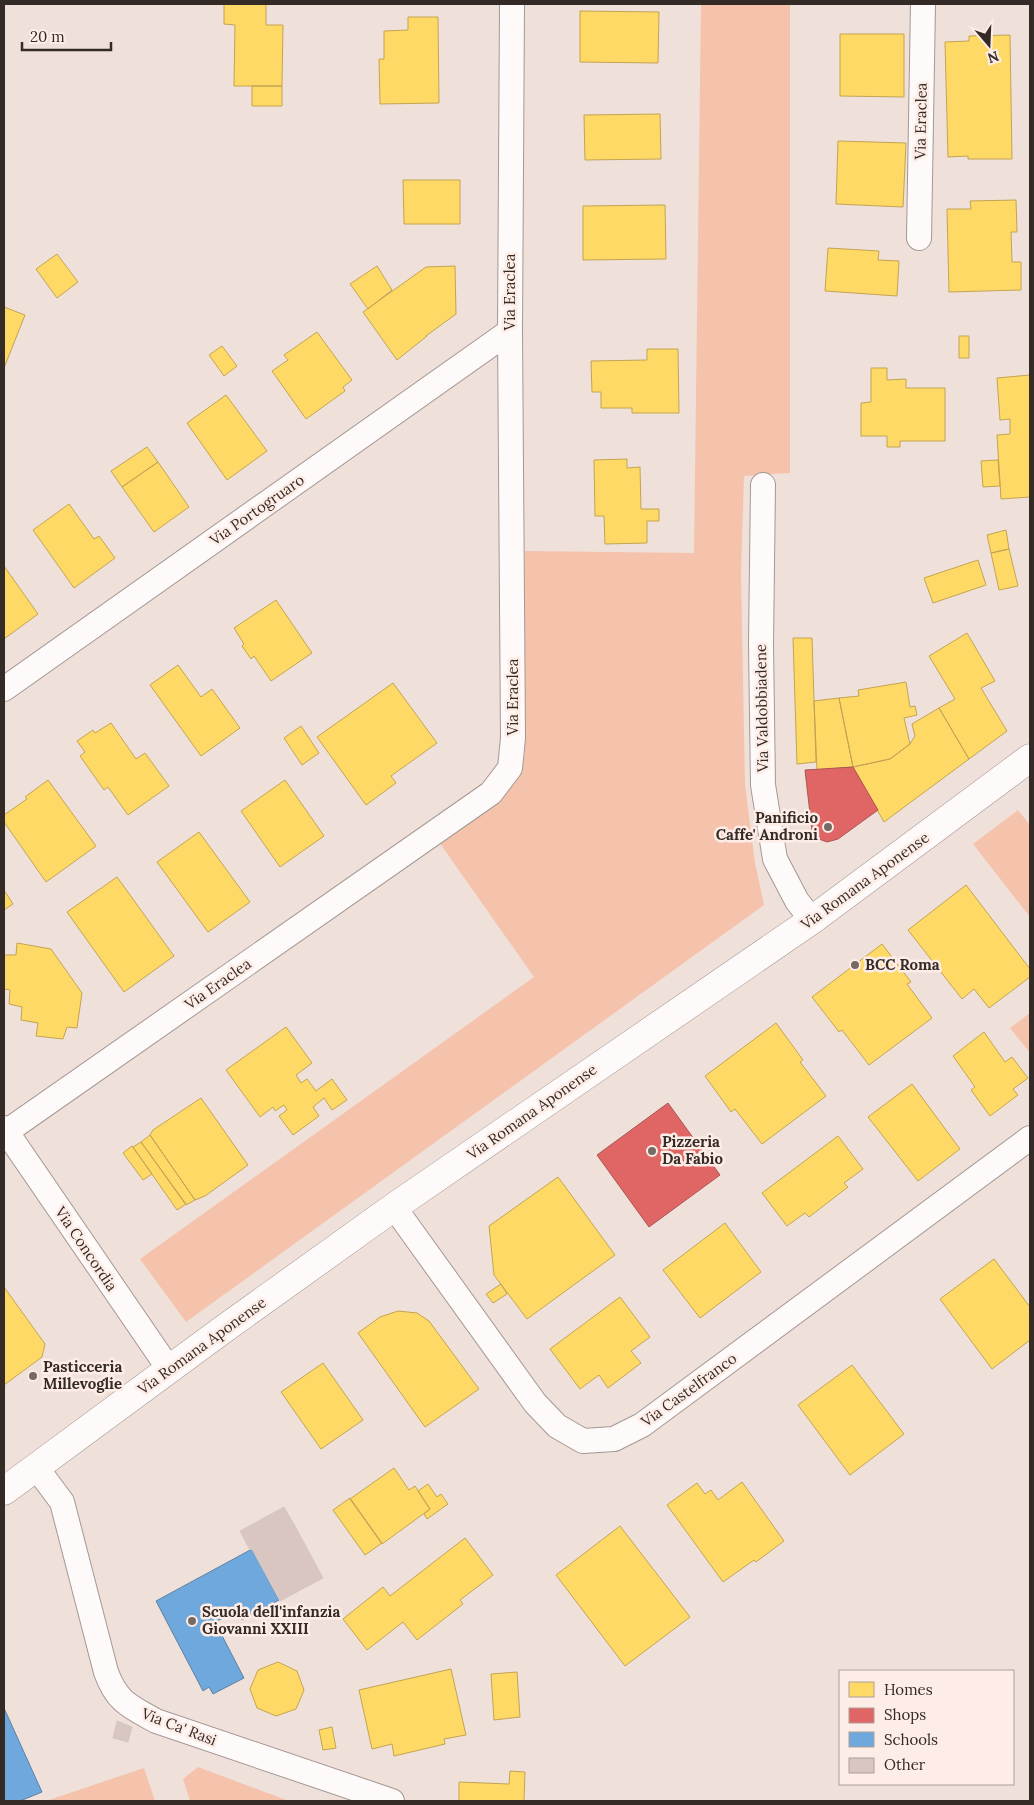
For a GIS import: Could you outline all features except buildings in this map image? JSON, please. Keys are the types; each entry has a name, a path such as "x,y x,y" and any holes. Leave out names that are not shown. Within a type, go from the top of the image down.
{"street":[{"name":"Via Eraclea","path":"5,1130 491,793 510,768 513,738 510,331 512,4"},
{"name":"Via Eraclea","path":"919,238 923,4"},
{"name":"Via Portogruaro","path":"4,689 510,331"},
{"name":"Via Valdobbiadene","path":"763,486 761,644 763,785 775,859 797,901 812,920"},
{"name":"Via Romana Aponense","path":"4,1491 394,1207 812,920 1030,758"},
{"name":"Via Concordia","path":"5,1130 169,1370"},
{"name":"Via Castelfranco","path":"394,1207 535,1403 557,1426 583,1441 614,1439 642,1425 1030,1138"},
{"name":"Via Ca' Rasi","path":"36,1467 62,1502 106,1672 111,1687 120,1699 129,1707 156,1721 392,1801"}],"shaded area":[{"path":"701,4 790,4 790,473 744,476 741,573 745,785 755,863 764,905 186,1322 140,1259 534,977 439,842 518,776 525,755 525,551 694,553"},
{"path":"1018,810 1030,825 1030,917 973,844"},
{"path":"1030,1013 1030,1053 1010,1028"},
{"path":"198,1767 289,1801 190,1801 183,1779"},
{"path":"144,1768 155,1801 46,1801"}],"place":[{"name":"Panificio Caffe' Androni","path":"828,827"},
{"name":"BCC Roma","path":"855,965"},
{"name":"Pizzeria Da Fabio","path":"652,1151"},
{"name":"Pasticceria Millevoglie","path":"33,1376"},
{"name":"Scuola dell'infanzia Giovanni XXIII","path":"192,1621"}]}
